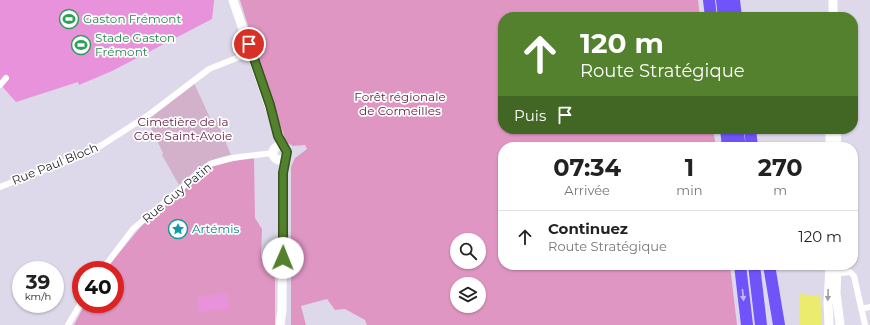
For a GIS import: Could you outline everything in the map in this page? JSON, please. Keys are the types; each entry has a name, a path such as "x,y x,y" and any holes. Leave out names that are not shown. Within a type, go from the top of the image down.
{"highway":[{"path":"709,0 710,12"},
{"path":"722,0 723,12"},
{"path":"734,0 735,12"},
{"path":"738,0 739,12"},
{"path":"741,270 747,325"},
{"path":"755,270 761,325"},
{"path":"766,270 771,325"},
{"path":"770,270 779,325"}],"street":[{"path":"233,0 270,105 276,129 283,173 282,310 280,325"},
{"path":"828,0 828,12"},
{"path":"833,0 833,12"},
{"name":"Rue Paul Bloch","path":"0,187 77,157 102,145 150,114 209,69 252,52"},
{"path":"0,85 6,78"},
{"name":"Rue Guy Patin","path":"109,261 133,229 210,164 232,158 279,153"},
{"path":"829,325 828,303 830,270"},
{"path":"839,270 836,293 840,325"},
{"path":"843,270 850,272 854,276 861,309 866,321"},
{"path":"861,309 870,307"},
{"path":"282,310 284,325"},
{"path":"68,325 75,313"}],"green space":[{"name":"Forêt régionale de Cormeilles","path":"240,0 698,0 699,12 498,12 498,134 714,134 715,142 498,142 498,270 731,270 737,325 367,325 365,320 345,309 335,310 327,299 301,306 306,325 291,325 291,167 295,158 307,149 305,145 293,146 284,141"},
{"name":"Cimetière de la Côte Saint-Avoie","path":"194,83 211,120 216,119 231,155 208,162 179,185 162,155 163,153 147,120"},
{"path":"254,157 255,218 262,229 261,258 275,259 275,325 74,325 80,313 124,313 124,261 112,261 148,218 214,165"}],"shaded area":[{"name":"Stade Gaston Frémont","path":"0,0 214,0 214,2 212,19 112,71 79,85 78,82 16,102 0,84"},
{"path":"227,293 229,309 199,313 197,297"},
{"path":"799,294 820,296 822,325 799,325"}],"place":[{"name":"Gaston Frémont","path":"69,19"},
{"name":"Stade Gaston Frémont","path":"81,45"},
{"name":"Artémis","path":"178,229"}],"route":[{"path":"249,44 270,105 278,136 281,144 287,152 283,173 283,258"}]}
